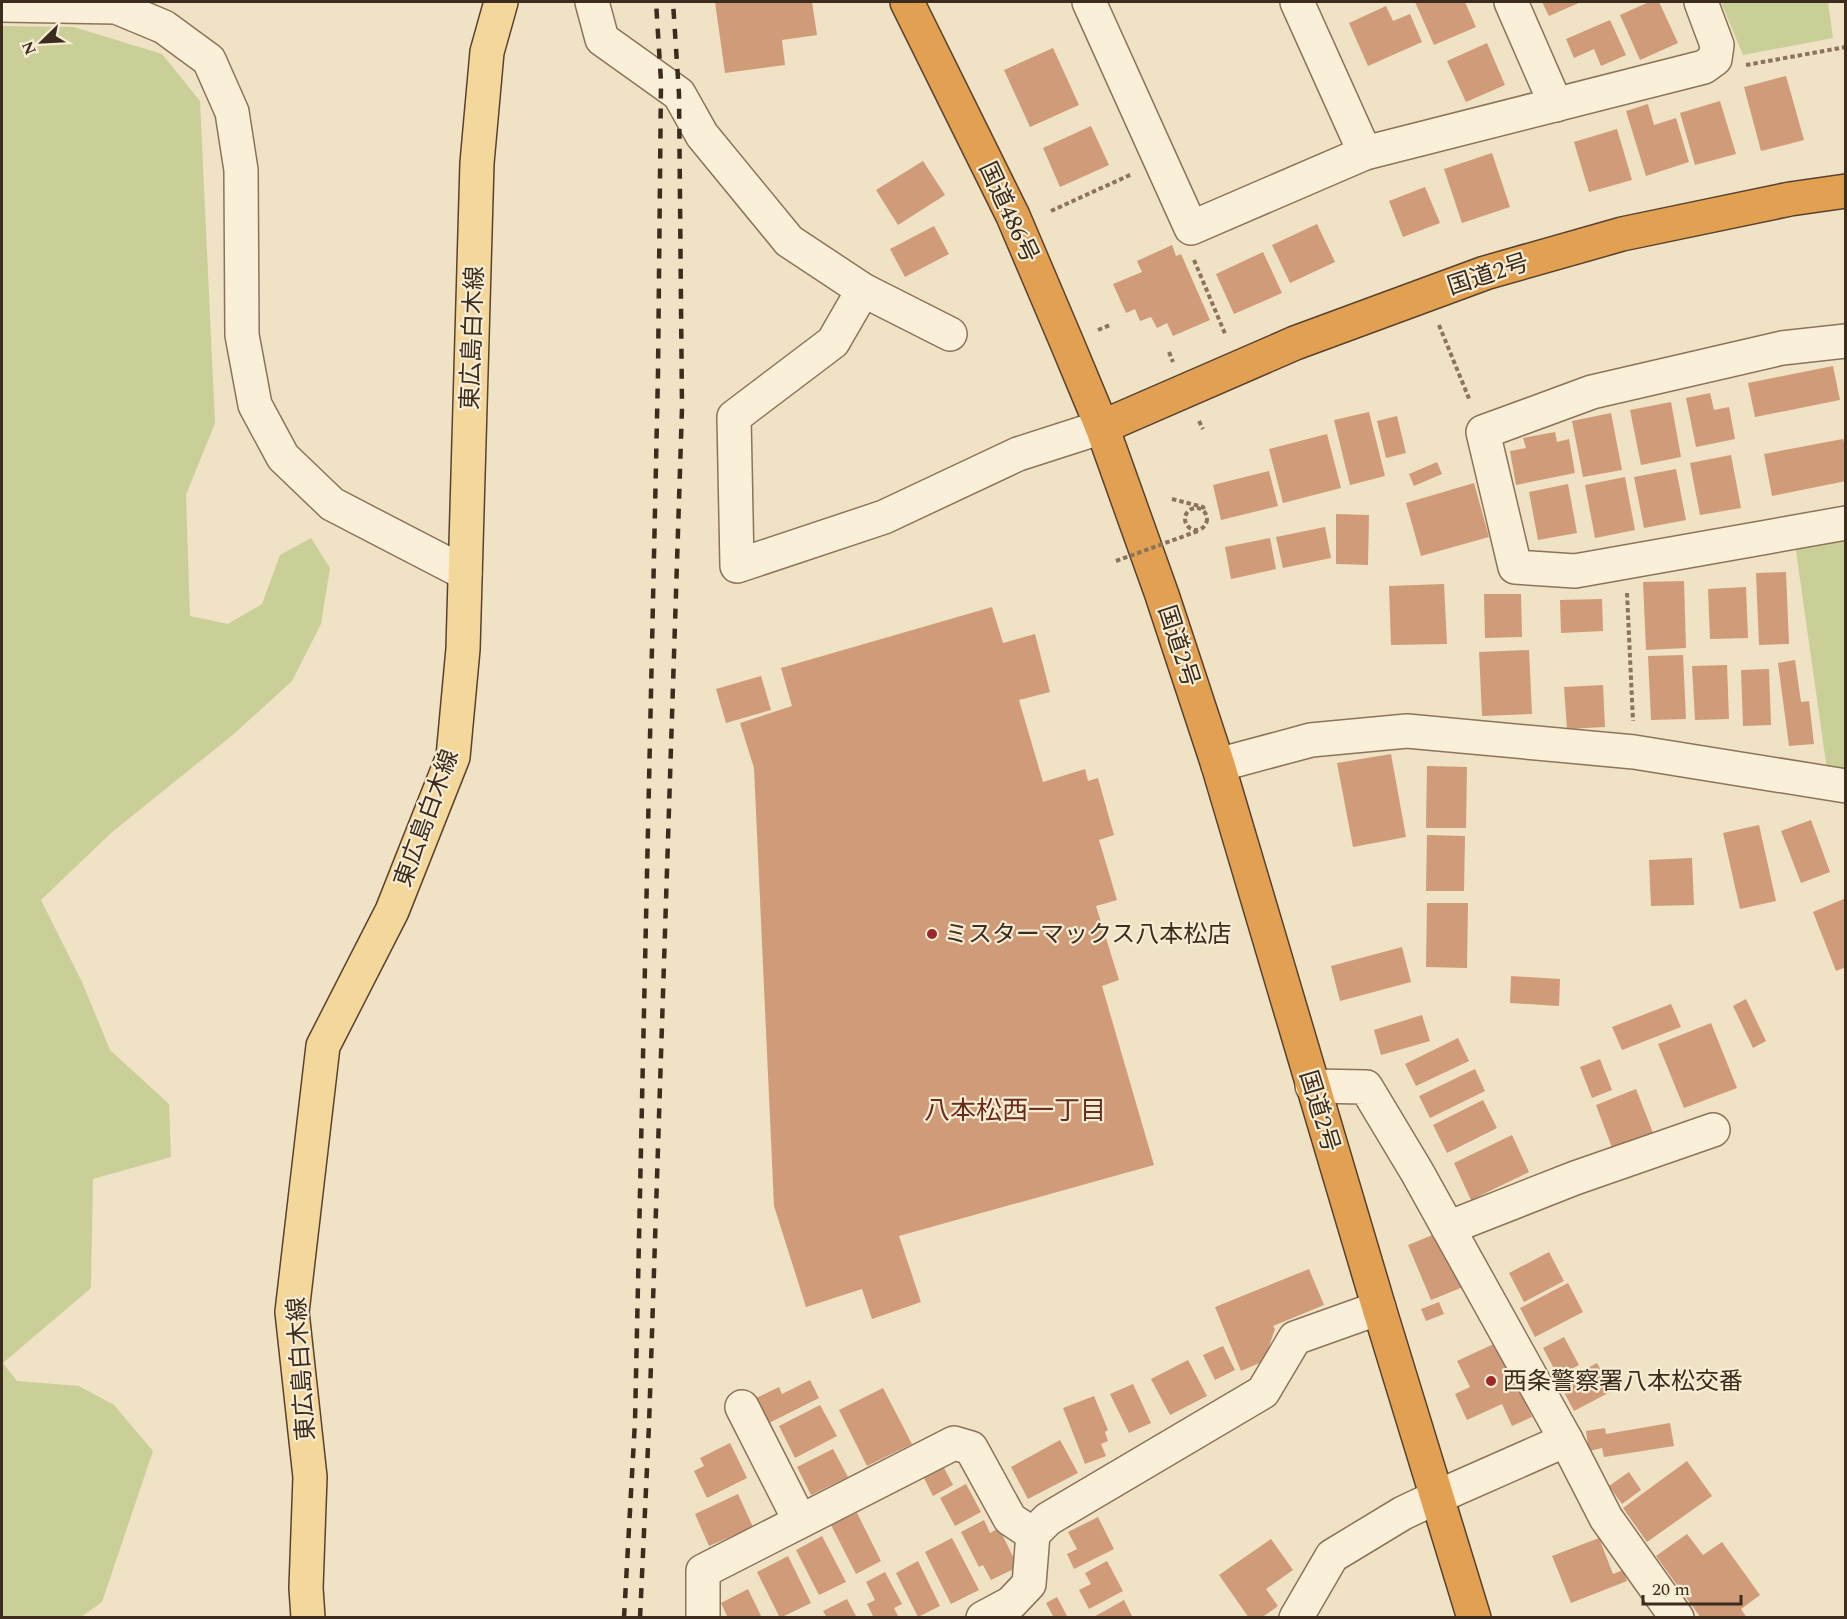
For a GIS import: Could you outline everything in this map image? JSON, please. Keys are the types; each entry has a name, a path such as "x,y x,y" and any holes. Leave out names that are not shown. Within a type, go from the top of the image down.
{"highway":[{"name":"国道486号","path":"907,2 1012,216 1102,427"},
{"name":"国道2号","path":"1474,1617 1378,1308 1218,765 1162,595 1102,427 1296,343 1485,273 1622,234 1790,199 1845,191"}],"main road":[{"name":"東広島白木線","path":"309,1617 306,1588 310,1477 292,1312 323,1046 392,911 453,757 463,650 477,163 487,52 501,2"}],"street":[{"path":"592,2 603,39 679,94 702,135 789,241 863,290 950,334"},
{"path":"1089,2 1191,228 1365,153 1704,67 1715,59 1717,45 1701,2"},
{"path":"1297,2 1365,153"},
{"path":"1511,2 1556,105"},
{"path":"2,5 116,7 164,27 209,60 232,112 241,170 242,335 255,405 282,457 332,504 465,573"},
{"path":"863,290 832,342 734,417 737,566 884,517 1018,454 1102,427"},
{"path":"1845,341 1782,348 1592,392 1483,432 1515,567 1575,571 1845,523"},
{"path":"1218,765 1311,740 1407,731 1634,752 1845,786"},
{"path":"1312,1086 1366,1087 1417,1172 1566,1440 1606,1518 1677,1617"},
{"path":"1448,1228 1575,1178 1713,1130"},
{"path":"983,1617 1011,1603 1029,1584 1033,1534 1048,1519 1263,1392 1295,1338 1378,1308"},
{"path":"742,1407 801,1521"},
{"path":"1296,1617 1332,1556 1402,1513 1566,1440"},
{"path":"704,1617 703,1571 954,1443 971,1448 1010,1519 1033,1534"}],"path":[{"path":"1715,59 1741,66 1845,47"},
{"path":"1051,211 1161,162"},
{"path":"1191,228 1190,250 1226,336"},
{"path":"1438,322 1483,432"},
{"path":"1116,561 1204,528 1208,518 1203,507 1172,499"},
{"path":"1198,531 1188,527 1185,521 1189,510 1200,509 1208,518"},
{"path":"1626,562 1634,752"}],"green space":[{"path":"1721,2 1828,2 1833,38 1743,55"},
{"path":"2,26 74,27 162,54 200,101 215,423 186,495 190,616 228,624 262,604 280,555 311,538 330,568 321,624 292,681 235,733 111,833 41,900 82,982 110,1050 169,1104 171,1157 93,1179 91,1288 3,1363 17,1381 79,1386 114,1405 153,1451 102,1602 81,1617 2,1617"},
{"path":"1845,536 1845,779 1828,777 1795,544"}],"building":[{"path":"715,2 812,2 817,35 782,40 785,65 725,73"},
{"path":"1415,2 1465,2 1476,27 1434,45"},
{"path":"1542,2 1581,2 1549,16"},
{"path":"1649,2 1659,2 1678,43 1640,60 1620,15"},
{"path":"1386,6 1393,21 1410,14 1422,42 1368,66 1349,23"},
{"path":"1610,20 1626,55 1601,66 1594,49 1574,58 1566,39"},
{"path":"1487,43 1505,85 1466,102 1447,61"},
{"path":"1053,48 1079,105 1030,127 1004,70"},
{"path":"1786,76 1804,140 1761,151 1744,87"},
{"path":"1720,101 1736,154 1695,165 1680,113"},
{"path":"1648,104 1654,125 1676,118 1689,162 1646,176 1626,111"},
{"path":"1091,126 1109,165 1060,187 1043,148"},
{"path":"1617,129 1632,180 1589,192 1574,142"},
{"path":"1492,153 1510,207 1462,223 1444,169"},
{"path":"923,161 945,195 898,225 876,190"},
{"path":"1425,187 1440,223 1403,237 1389,201"},
{"path":"1317,224 1335,262 1290,283 1272,245"},
{"path":"934,226 949,254 905,277 890,249"},
{"path":"1172,245 1176,256 1181,254 1210,320 1173,336 1167,323 1157,328 1151,317 1140,321 1135,309 1126,313 1113,284 1142,272 1137,261"},
{"path":"1263,252 1282,293 1234,314 1216,274"},
{"path":"1833,366 1840,400 1755,417 1748,383"},
{"path":"1710,393 1714,410 1729,407 1735,439 1696,447 1686,398"},
{"path":"1671,402 1681,457 1641,465 1630,410"},
{"path":"1369,412 1385,476 1350,485 1334,420"},
{"path":"1611,413 1622,470 1583,477 1572,421"},
{"path":"1397,416 1406,453 1386,458 1377,421"},
{"path":"1555,432 1557,442 1569,439 1575,473 1516,485 1510,451 1526,448 1523,438"},
{"path":"1327,434 1341,488 1283,503 1269,449"},
{"path":"1843,439 1846,450 1846,481 1772,496 1764,454"},
{"path":"1731,455 1741,508 1700,515 1690,463"},
{"path":"1437,462 1442,474 1414,486 1409,474"},
{"path":"1676,469 1686,520 1644,528 1634,477"},
{"path":"1269,471 1278,506 1221,520 1213,485"},
{"path":"1625,477 1635,530 1595,538 1585,485"},
{"path":"1474,483 1489,537 1421,556 1406,503"},
{"path":"1568,484 1577,533 1538,540 1529,492"},
{"path":"1336,514 1369,515 1368,565 1336,564"},
{"path":"1325,527 1331,558 1283,568 1276,537"},
{"path":"1270,538 1276,569 1231,579 1225,547"},
{"path":"1786,572 1789,644 1759,645 1756,573"},
{"path":"1684,581 1686,648 1646,650 1643,582"},
{"path":"1444,584 1447,644 1391,645 1389,586"},
{"path":"1746,587 1748,638 1710,639 1708,589"},
{"path":"1484,594 1521,594 1522,637 1485,638"},
{"path":"1602,599 1603,631 1561,633 1560,600"},
{"path":"992,607 1003,643 1035,634 1050,692 1019,700 1043,782 1085,769 1088,781 1098,778 1114,835 1099,840 1117,900 1096,906 1119,980 1102,986 1154,1165 899,1236 921,1302 872,1319 862,1289 806,1307 774,1206 754,768 740,723 792,706 781,668"},
{"path":"1529,650 1532,714 1482,716 1479,652"},
{"path":"1683,655 1686,719 1651,720 1648,656"},
{"path":"1795,660 1801,702 1809,701 1814,744 1789,746 1778,663"},
{"path":"1727,665 1729,719 1695,720 1692,666"},
{"path":"1769,669 1771,725 1743,726 1741,670"},
{"path":"761,676 771,710 726,723 716,689"},
{"path":"1603,685 1605,727 1567,729 1564,687"},
{"path":"1391,754 1406,837 1353,847 1337,763"},
{"path":"1427,766 1467,767 1466,828 1426,828"},
{"path":"1811,820 1830,872 1801,883 1781,831"},
{"path":"1759,825 1776,901 1740,909 1723,833"},
{"path":"1427,835 1465,836 1464,891 1426,891"},
{"path":"1692,858 1694,905 1651,906 1649,860"},
{"path":"1846,898 1846,967 1836,971 1813,912"},
{"path":"1427,903 1468,903 1467,968 1426,967"},
{"path":"1402,947 1411,982 1340,1001 1331,966"},
{"path":"1511,976 1560,979 1559,1006 1510,1003"},
{"path":"1746,999 1766,1041 1753,1048 1733,1006"},
{"path":"1671,1004 1681,1027 1622,1050 1612,1027"},
{"path":"1422,1015 1430,1041 1381,1055 1374,1030"},
{"path":"1711,1023 1737,1088 1684,1108 1658,1044"},
{"path":"1458,1038 1469,1061 1416,1086 1405,1064"},
{"path":"1600,1059 1612,1090 1592,1098 1580,1067"},
{"path":"1475,1069 1485,1091 1430,1118 1419,1096"},
{"path":"1636,1089 1655,1138 1614,1153 1596,1105"},
{"path":"1483,1100 1497,1128 1447,1153 1433,1125"},
{"path":"1512,1135 1529,1172 1471,1200 1454,1163"},
{"path":"1440,1232 1463,1287 1431,1300 1408,1245"},
{"path":"1549,1252 1564,1281 1524,1302 1509,1273"},
{"path":"1309,1269 1324,1305 1273,1326 1275,1329 1264,1361 1241,1371 1215,1307"},
{"path":"1568,1283 1583,1312 1535,1337 1520,1308"},
{"path":"1439,1302 1444,1314 1426,1321 1421,1309"},
{"path":"1564,1337 1579,1365 1558,1376 1543,1348"},
{"name":"西条警察署八本松交番","path":"1500,1341 1532,1417 1512,1426 1502,1404 1467,1420 1455,1394 1470,1387 1457,1361"},
{"path":"1223,1346 1235,1370 1215,1380 1203,1355"},
{"path":"1188,1360 1207,1396 1170,1415 1151,1379"},
{"path":"1597,1363 1612,1391 1574,1411 1559,1383"},
{"path":"810,1380 819,1398 769,1423 765,1415 761,1417 752,1400 779,1387 782,1394"},
{"path":"1133,1384 1151,1423 1129,1433 1110,1394"},
{"path":"883,1388 912,1444 867,1466 839,1410"},
{"path":"1094,1396 1108,1430 1105,1432 1108,1441 1101,1444 1106,1456 1085,1464 1063,1408"},
{"path":"820,1405 837,1436 795,1458 779,1426"},
{"path":"1670,1423 1674,1446 1604,1457 1602,1448 1589,1451 1586,1431 1605,1428 1606,1434"},
{"path":"1060,1440 1078,1473 1028,1499 1011,1467"},
{"path":"730,1443 747,1478 707,1498 694,1471 704,1466 700,1458"},
{"path":"833,1449 848,1477 811,1495 797,1467"},
{"path":"1687,1461 1712,1496 1647,1542 1623,1508"},
{"path":"943,1466 953,1485 933,1496 923,1476"},
{"path":"1629,1472 1641,1490 1622,1504 1609,1486"},
{"path":"966,1484 981,1512 955,1526 940,1498"},
{"path":"738,1494 753,1527 709,1546 695,1514"},
{"path":"857,1513 881,1561 856,1574 831,1525"},
{"path":"1098,1517 1114,1549 1074,1569 1067,1554 1077,1549 1068,1532"},
{"path":"984,1520 990,1533 999,1528 1018,1567 991,1580 983,1565 979,1567 961,1532"},
{"path":"1687,1534 1703,1555 1722,1542 1760,1595 1741,1609 1747,1618 1701,1618 1656,1556"},
{"path":"822,1536 846,1582 819,1595 796,1550"},
{"path":"952,1538 979,1590 951,1604 925,1552"},
{"path":"1599,1538 1613,1574 1623,1570 1627,1581 1571,1603 1552,1556"},
{"path":"1271,1539 1293,1570 1266,1589 1278,1606 1261,1618 1249,1618 1219,1575"},
{"path":"788,1556 811,1603 780,1618 757,1572"},
{"path":"918,1561 940,1606 918,1617 896,1573"},
{"path":"1107,1561 1123,1591 1089,1609 1079,1590 1091,1584 1085,1573"},
{"path":"885,1572 902,1604 894,1608 899,1618 874,1618 867,1604 875,1600 866,1582"},
{"path":"748,1589 762,1618 728,1618 721,1603"},
{"path":"1057,1597 1068,1618 1054,1618 1046,1603"},
{"path":"847,1599 857,1618 827,1618 823,1611"},
{"path":"1124,1600 1133,1618 1092,1618"}],"railway":[{"path":"624,1618 635,1421 658,373 661,81 656,2"},
{"path":"640,1618 649,1425 682,408 679,94 673,2"}],"place":[{"name":"ミスターマックス八本松店","path":"932,934"},
{"name":"西条警察署八本松交番","path":"1491,1381"}],"district":[{"name":"八本松西一丁目","path":"1015,1110"}]}
